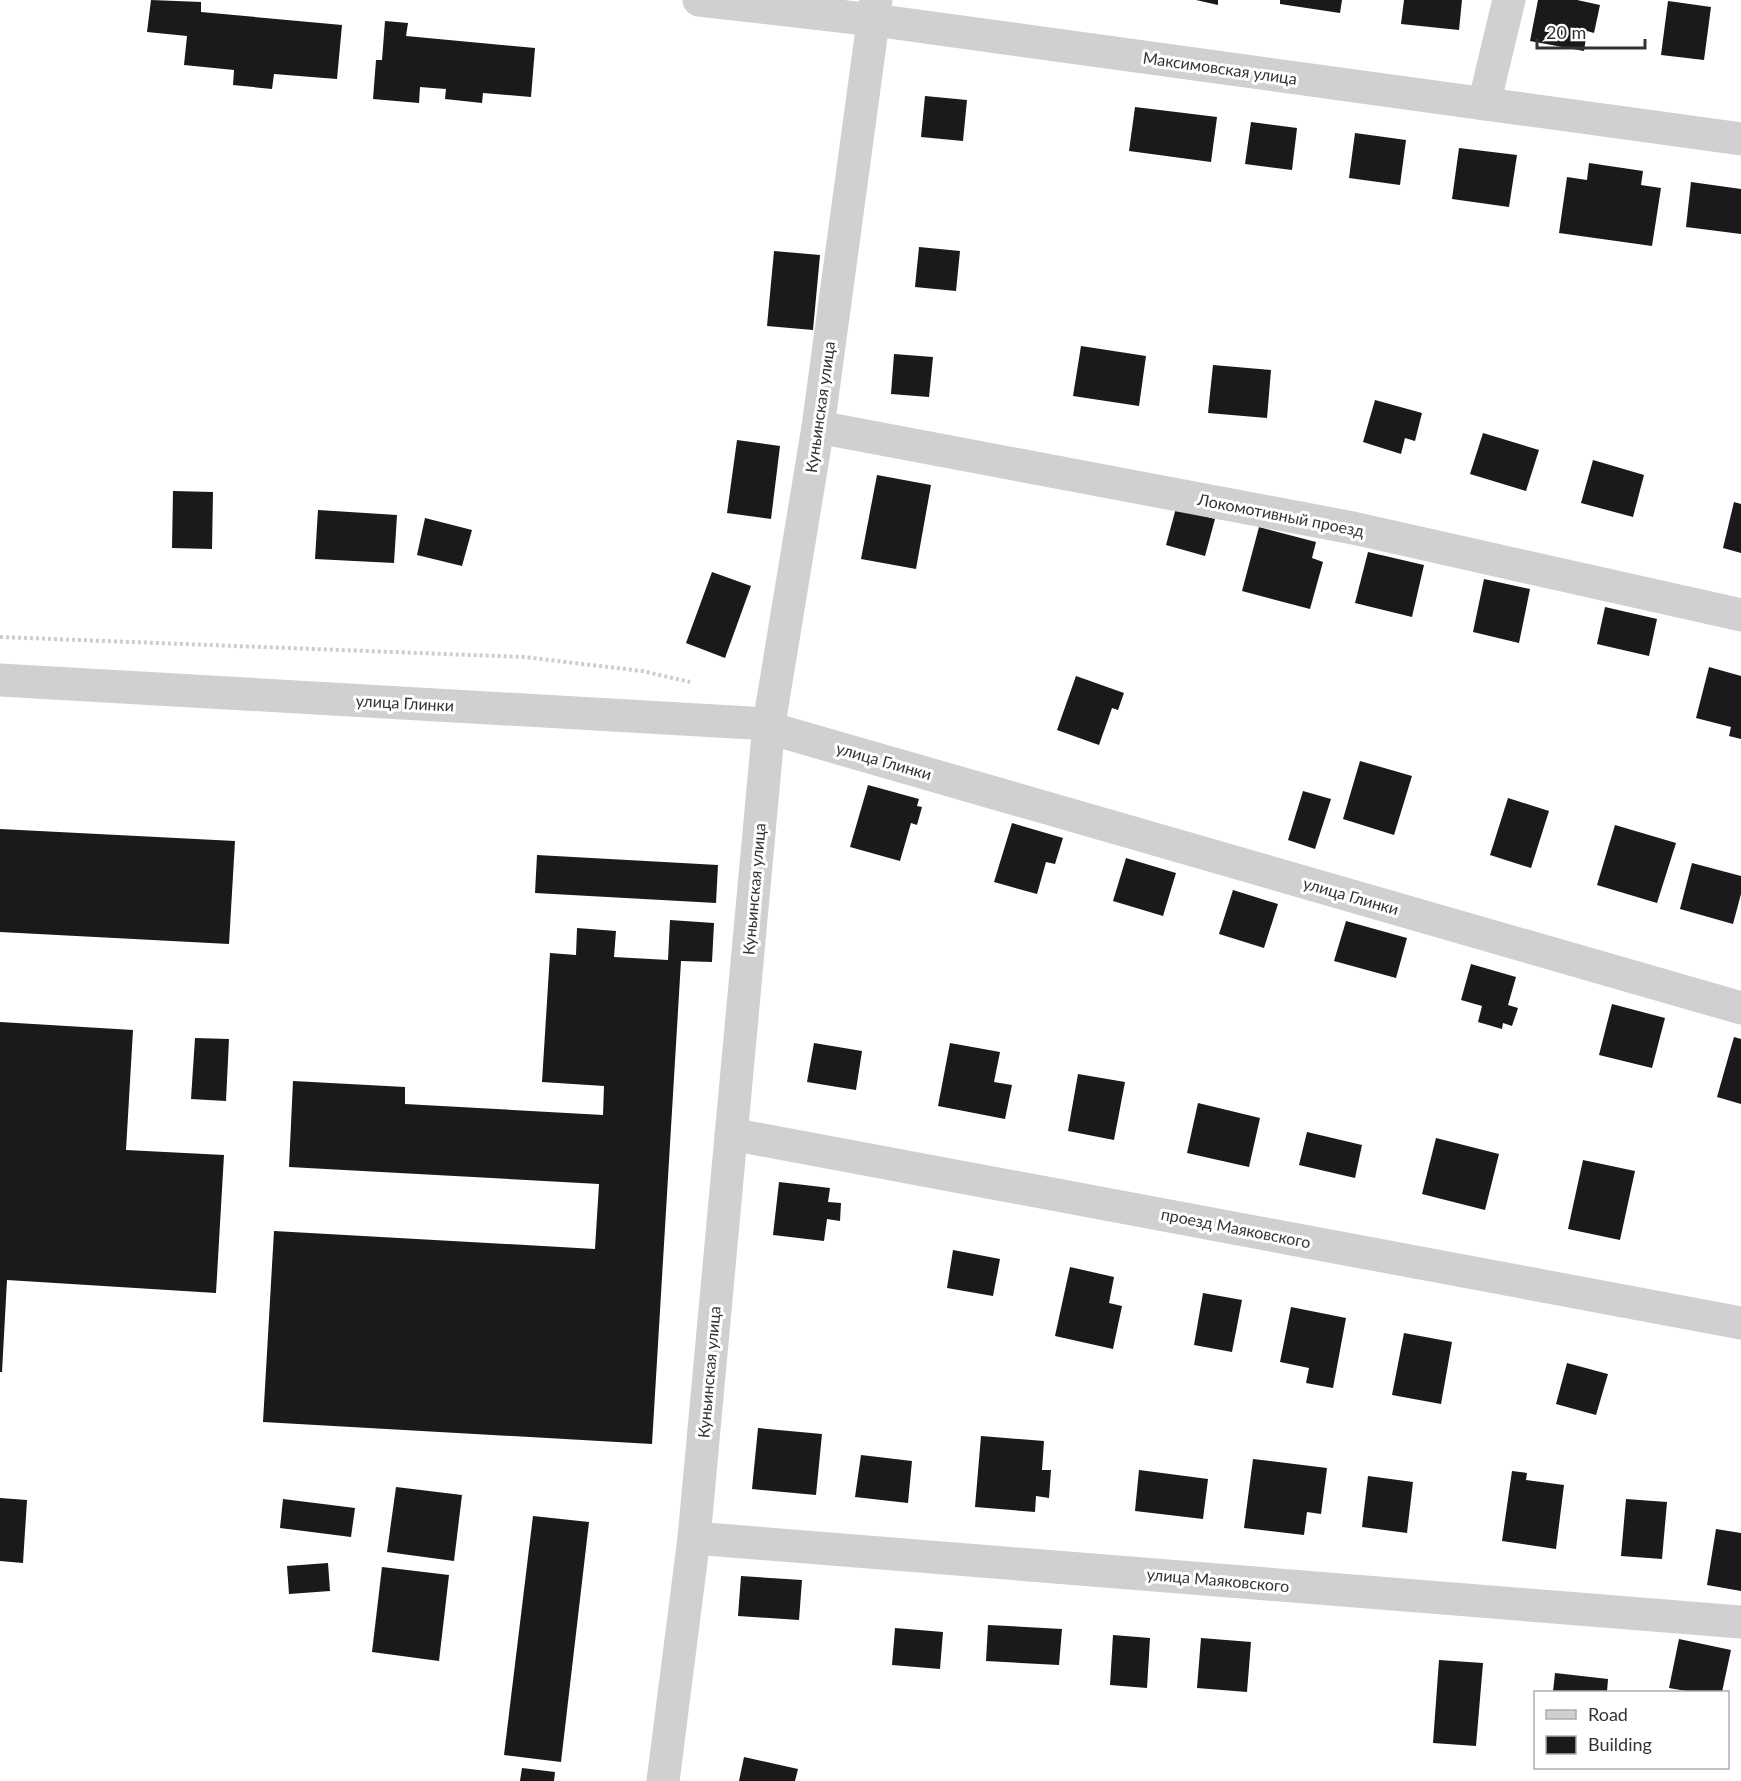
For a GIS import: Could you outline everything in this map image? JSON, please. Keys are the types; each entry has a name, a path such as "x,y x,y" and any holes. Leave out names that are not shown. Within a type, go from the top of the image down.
{"street":[{"name":"Максимовская улица","path":"699,0 875,10 1484,104 1741,139"},
{"path":"1484,104 1509,0"},
{"name":"Куньинская улица","path":"663,1781 694,1538 769,724 818,428 875,10"},
{"name":"Локомотивный проезд","path":"818,428 1353,528 1741,615"},
{"name":"улица Глинки","path":"0,680 769,724 776,730 1741,1008"},
{"name":"проезд Маяковского","path":"731,1134 1741,1323"},
{"name":"улица Маяковского","path":"694,1538 1741,1622"}],"path":[{"path":"0,637 524,657 642,671 690,682 723,722"}],"building":[{"path":"151,0 201,2 201,12 342,25 337,79 274,74 272,89 233,85 234,70 184,65 187,36 147,32"},
{"path":"1196,0 1218,0 1218,5"},
{"path":"1280,0 1342,0 1340,13 1280,4"},
{"path":"1404,0 1462,0 1459,30 1401,24"},
{"path":"1538,0 1577,0 1600,5 1594,33 1587,31 1584,51 1530,41"},
{"path":"1668,1 1711,7 1704,60 1661,55"},
{"path":"385,21 408,23 406,36 535,48 531,97 483,93 482,103 445,99 446,89 420,87 419,103 373,99 376,60 382,60"},
{"path":"925,96 967,100 963,141 921,137"},
{"path":"1135,107 1217,117 1211,162 1129,151"},
{"path":"1251,122 1297,128 1292,170 1245,164"},
{"path":"1355,133 1406,140 1400,185 1349,178"},
{"path":"1459,148 1517,155 1509,207 1452,199"},
{"path":"1589,163 1643,171 1641,185 1661,188 1652,246 1559,233 1567,177 1587,180"},
{"path":"1691,182 1741,189 1741,234 1686,227"},
{"path":"919,247 960,251 956,291 915,287"},
{"path":"774,251 820,255 813,330 767,326"},
{"path":"1081,346 1146,356 1139,406 1073,396"},
{"path":"894,354 933,357 929,397 891,394"},
{"path":"1213,365 1271,370 1267,418 1208,413"},
{"path":"1375,400 1422,413 1415,441 1405,438 1401,454 1363,442"},
{"path":"1483,433 1539,450 1526,491 1470,474"},
{"path":"737,440 780,446 771,519 727,513"},
{"path":"1593,460 1644,475 1633,517 1581,503"},
{"path":"877,475 931,485 916,569 861,559"},
{"path":"173,491 213,492 212,549 172,548"},
{"path":"1734,502 1741,504 1741,553 1723,548"},
{"path":"1176,508 1215,519 1205,556 1166,545"},
{"path":"318,510 397,515 394,563 315,559"},
{"path":"425,518 472,530 462,566 417,555"},
{"path":"1259,527 1316,542 1312,558 1323,562 1310,609 1242,591"},
{"path":"1368,552 1424,565 1412,617 1355,603"},
{"path":"712,572 751,586 725,658 686,643"},
{"path":"1484,579 1530,589 1519,643 1473,632"},
{"path":"1605,607 1657,619 1649,656 1597,644"},
{"path":"1709,667 1741,676 1741,739 1729,736 1731,727 1696,718"},
{"path":"1076,676 1124,693 1118,710 1112,708 1099,745 1057,730"},
{"path":"1360,761 1412,776 1394,835 1343,819"},
{"path":"868,785 919,799 917,806 922,807 917,825 911,823 900,861 850,847"},
{"path":"1303,791 1331,799 1315,849 1288,840"},
{"path":"1508,798 1549,811 1531,868 1490,855"},
{"path":"1012,823 1063,838 1055,864 1046,862 1037,894 994,882"},
{"path":"1615,825 1676,843 1657,903 1597,885"},
{"path":"0,829 235,841 229,944 0,932"},
{"path":"537,855 718,865 716,903 535,893"},
{"path":"1126,858 1176,873 1163,916 1113,901"},
{"path":"1692,863 1741,876 1741,894 1733,924 1680,909"},
{"path":"1233,890 1278,904 1264,948 1219,934"},
{"path":"670,920 714,923 712,962 681,961 652,1444 263,1422 274,1231 595,1249 599,1184 289,1167 293,1081 405,1087 405,1104 603,1115 604,1086 542,1082 550,953 576,955 577,928 616,931 614,957 668,960"},
{"path":"1346,921 1407,938 1396,978 1334,961"},
{"path":"1471,964 1516,977 1508,1005 1518,1008 1512,1026 1503,1023 1502,1029 1478,1022 1482,1006 1461,1000"},
{"path":"1612,1004 1665,1018 1652,1068 1599,1055"},
{"path":"0,1022 133,1030 126,1150 224,1155 216,1293 7,1280 2,1372 0,1372"},
{"path":"1734,1037 1741,1039 1741,1104 1717,1097"},
{"path":"195,1038 229,1039 226,1101 191,1099"},
{"path":"814,1043 862,1051 856,1090 807,1082"},
{"path":"950,1043 1000,1052 994,1082 1012,1085 1005,1119 938,1106"},
{"path":"1078,1074 1125,1082 1114,1140 1068,1131"},
{"path":"1198,1103 1260,1118 1249,1167 1187,1153"},
{"path":"1307,1132 1362,1145 1355,1178 1299,1165"},
{"path":"1436,1138 1499,1154 1485,1210 1422,1194"},
{"path":"1583,1160 1635,1171 1620,1240 1568,1229"},
{"path":"779,1182 830,1188 828,1202 841,1203 840,1221 827,1219 824,1241 773,1235"},
{"path":"953,1250 1000,1259 993,1296 947,1288"},
{"path":"1070,1267 1114,1277 1109,1303 1122,1306 1113,1349 1055,1336"},
{"path":"1203,1293 1242,1300 1232,1352 1194,1345"},
{"path":"1291,1307 1346,1318 1333,1388 1306,1383 1309,1368 1280,1362"},
{"path":"1404,1333 1452,1342 1441,1404 1392,1395"},
{"path":"1567,1363 1608,1374 1596,1415 1556,1404"},
{"path":"758,1428 822,1434 816,1495 752,1489"},
{"path":"981,1436 1044,1441 1042,1470 1051,1470 1049,1498 1036,1496 1035,1512 975,1507"},
{"path":"861,1455 912,1461 908,1503 855,1497"},
{"path":"1253,1459 1327,1468 1321,1514 1307,1512 1304,1535 1244,1528"},
{"path":"1139,1470 1208,1479 1203,1519 1135,1511"},
{"path":"1512,1471 1527,1473 1526,1480 1564,1485 1556,1549 1502,1541"},
{"path":"1368,1476 1413,1482 1407,1533 1362,1527"},
{"path":"396,1487 462,1495 454,1561 387,1552"},
{"path":"0,1498 27,1500 23,1563 0,1561"},
{"path":"283,1499 355,1508 351,1537 280,1528"},
{"path":"1626,1499 1667,1502 1662,1559 1621,1556"},
{"path":"533,1516 589,1522 561,1762 504,1755"},
{"path":"1716,1529 1741,1533 1741,1591 1707,1585"},
{"path":"328,1563 330,1591 289,1594 287,1566"},
{"path":"382,1567 449,1575 439,1661 372,1652"},
{"path":"741,1576 802,1580 799,1620 738,1616"},
{"path":"988,1625 1062,1629 1059,1665 986,1661"},
{"path":"895,1628 943,1632 940,1669 892,1665"},
{"path":"1113,1635 1150,1638 1147,1688 1110,1685"},
{"path":"1201,1638 1251,1642 1247,1692 1197,1688"},
{"path":"1679,1639 1731,1650 1722,1691 1686,1691 1669,1688"},
{"path":"1439,1660 1483,1663 1476,1746 1433,1743"},
{"path":"1555,1673 1608,1679 1607,1691 1553,1691"},
{"path":"744,1757 798,1769 795,1781 739,1781"},
{"path":"522,1768 555,1772 554,1781 520,1781"}]}
